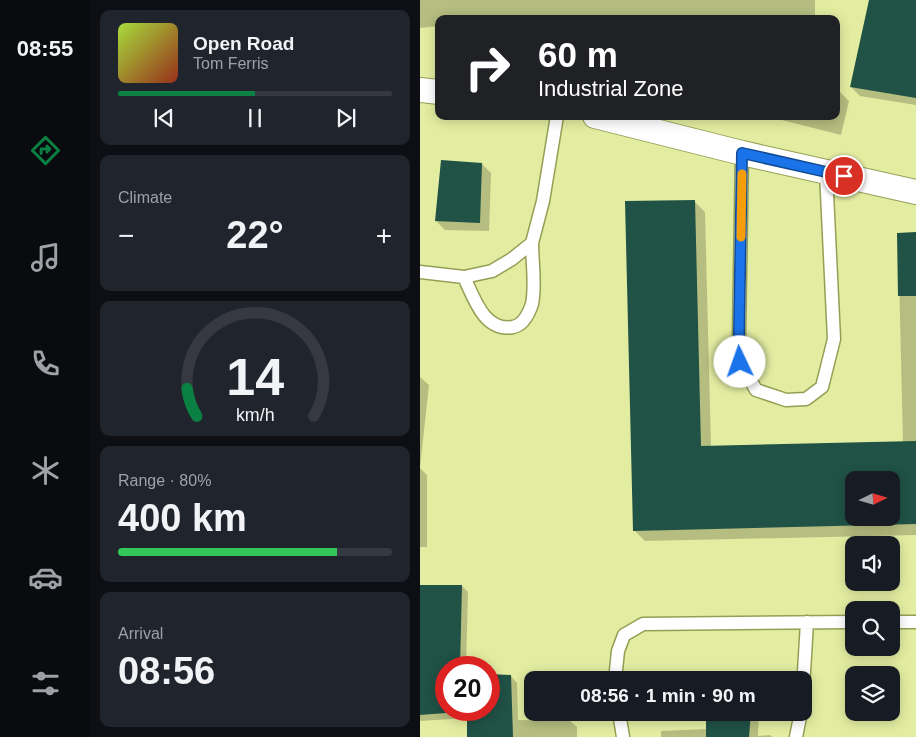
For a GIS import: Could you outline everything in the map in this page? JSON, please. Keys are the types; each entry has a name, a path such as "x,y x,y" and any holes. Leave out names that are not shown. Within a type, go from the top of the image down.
{"street":[{"path":"420,90 435,92"},
{"path":"611,120 742,153 916,192"}],"lane":[{"path":"464,277 478,308 490,321 501,327 516,327 526,318 532,304 532,243 543,201 557,120"},
{"path":"742,153 740,362 756,390 786,400 806,398 822,387 834,340 826,172"},
{"path":"420,272 464,277 492,270 512,259 532,243"},
{"path":"804,671 807,622"},
{"path":"616,671 618,651 624,635 643,624 845,622"},
{"path":"900,622 916,622"},
{"path":"620,721 623,737"},
{"path":"796,737 799,721"}],"building":[{"path":"869,0 916,0 916,98 850,87"},
{"path":"441,160 482,163 480,223 435,221"},
{"path":"695,200 701,446 916,441 916,524 900,524 900,471 845,471 845,526 633,531 625,201"},
{"path":"916,232 916,296 898,296 897,233"},
{"path":"420,585 462,585 460,656 435,656 435,714 420,715"},
{"path":"500,674 511,675 513,737 467,737 467,721 500,721"},
{"path":"706,721 750,721 749,737 706,737"}],"slow traffic":[{"path":"741,237 742,174"}],"route":[{"path":"740,362 742,153 844,176"}]}
